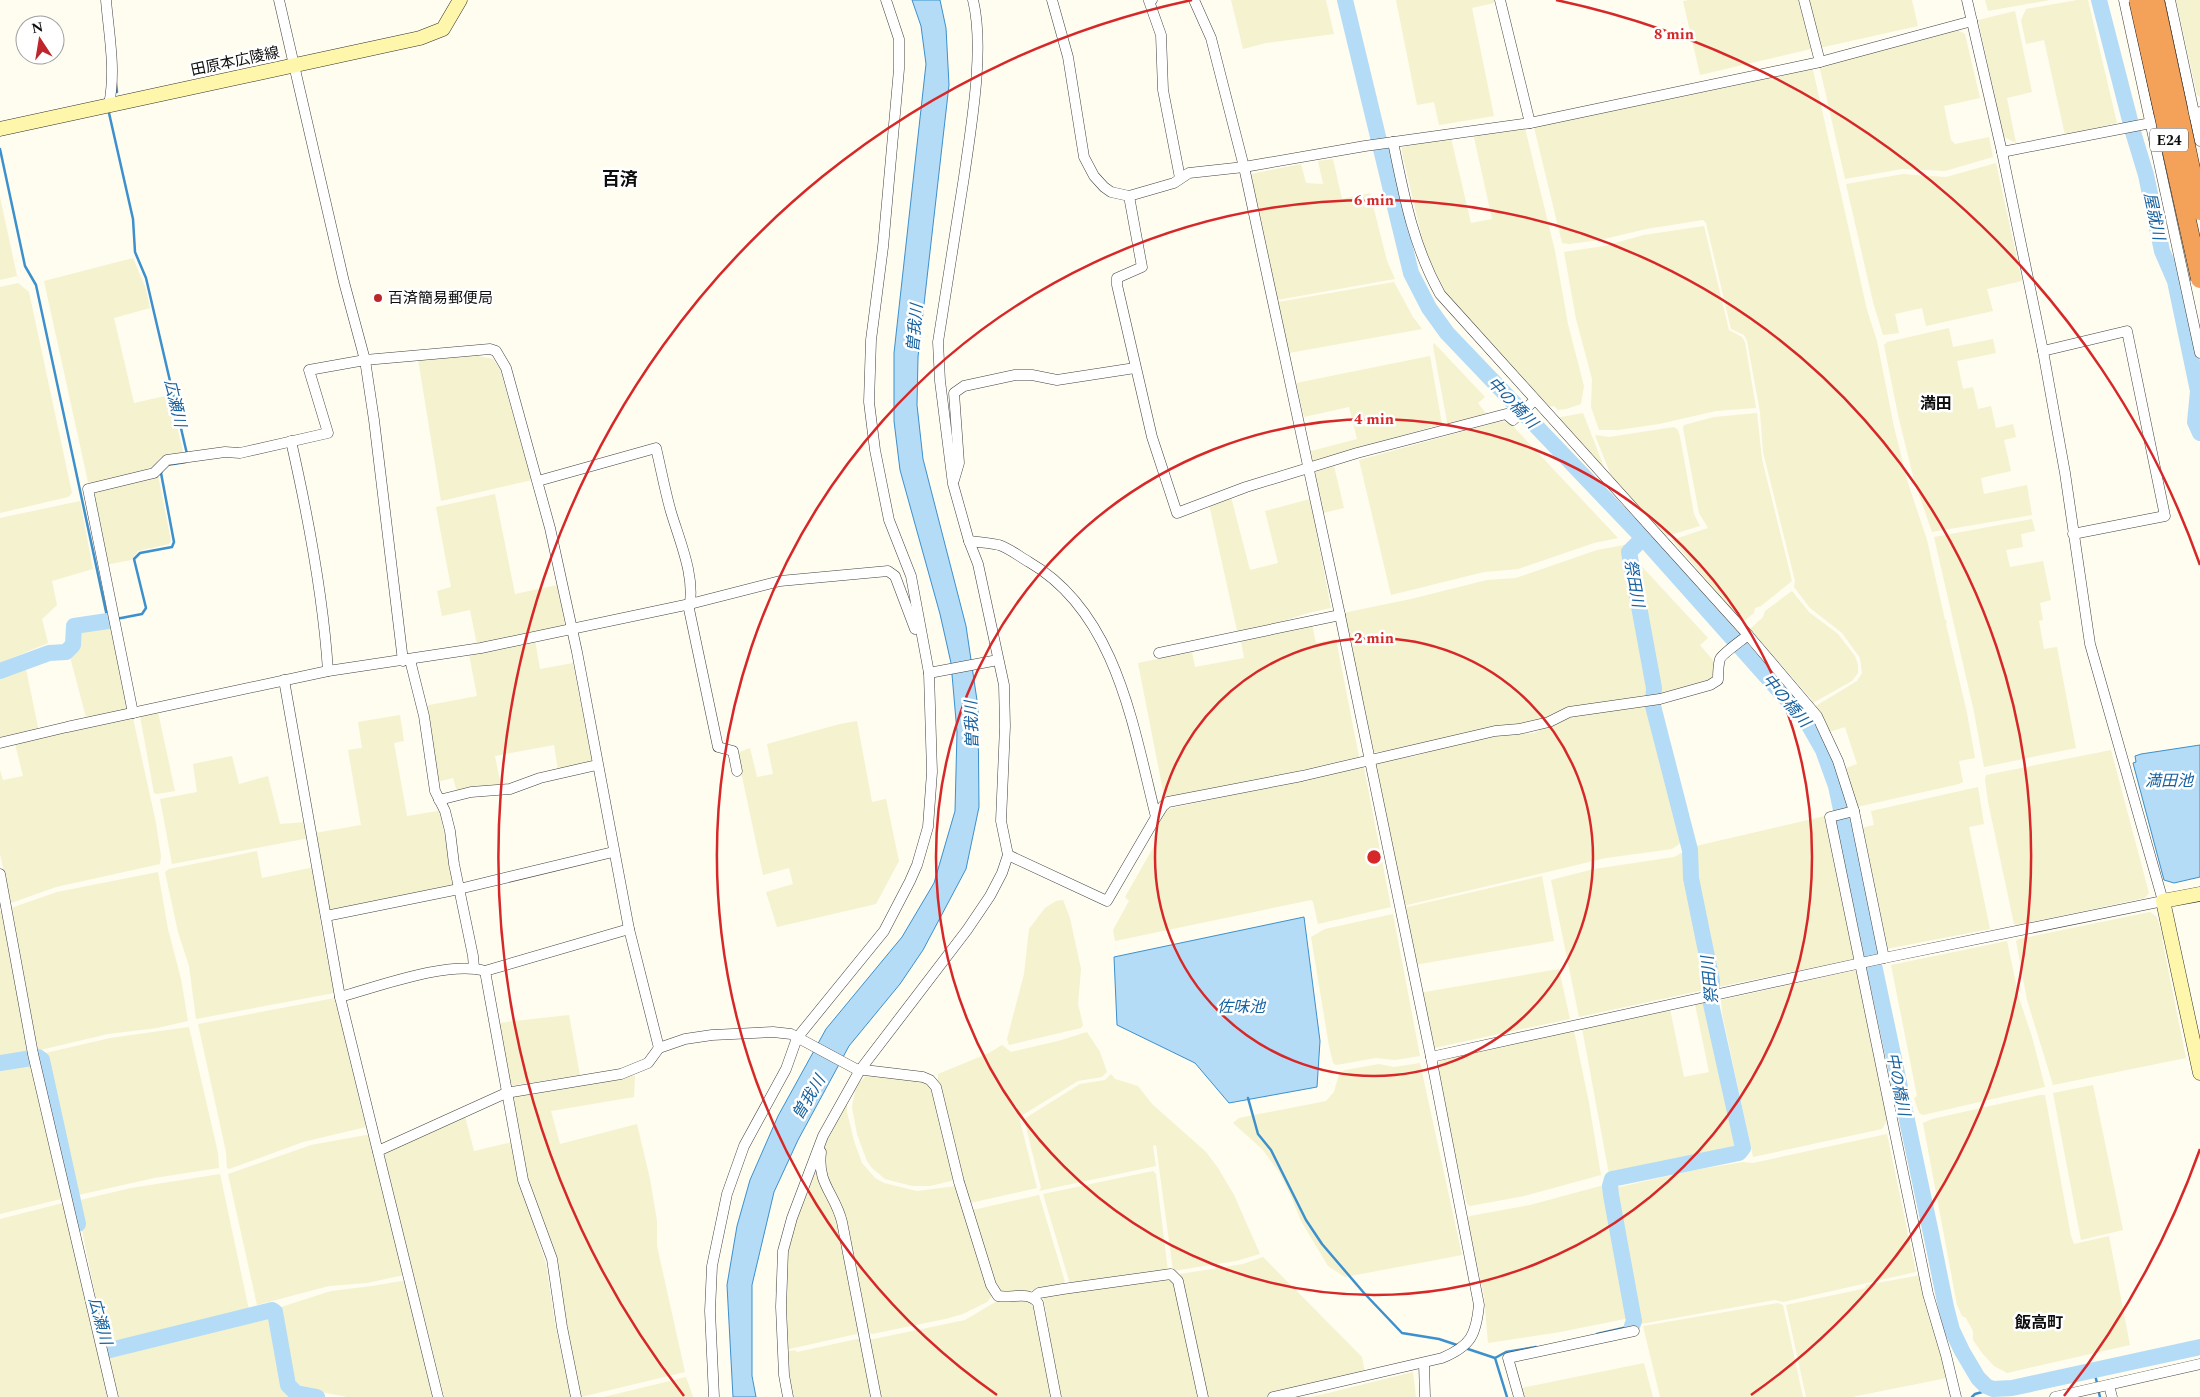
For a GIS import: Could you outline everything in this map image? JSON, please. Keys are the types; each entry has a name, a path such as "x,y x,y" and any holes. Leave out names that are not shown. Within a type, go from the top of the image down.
{"highway":[{"name":"E24","path":"2138,0 2200,279"},
{"name":"E24","path":"2155,0 2200,211"}],"main road":[{"name":"田原本広陵線","path":"0,128 420,38 443,29 460,0"},
{"path":"2200,894 2163,901 2200,1073"}],"street":[{"path":"106,0 113,34 113,84 109,105"},
{"path":"279,0 344,282 365,360 407,660 424,716 435,791 445,811 450,831 454,864 474,968"},
{"path":"886,0 899,39 899,69 883,247 871,340 869,402 875,450 889,520 911,576 924,651"},
{"path":"788,1397 784,1375 781,1307 783,1251 792,1218 823,1136 858,1069 966,930 990,896 1002,873 1008,855 1001,821 1005,718 1004,685 995,661 978,564 969,541 953,484 940,381 938,342 972,118 977,47 976,13 973,0"},
{"path":"1052,0 1068,57 1084,157 1094,176 1104,187 1111,192 1129,196 1174,183 1189,173 1244,167 1365,146 1530,123 1820,62 1972,21"},
{"path":"1152,0 1150,1 1161,35 1163,90 1180,178"},
{"path":"1194,0 1211,38 1244,167 1370,759 1431,1056 1479,1305 1475,1333 1467,1344 1456,1352 1424,1363 1273,1397"},
{"path":"1500,0 1530,123"},
{"path":"1804,0 1820,62"},
{"path":"1431,1056 1883,958 2163,901 2090,644 2065,473 2043,351 2002,152 1967,0"},
{"path":"2124,0 2200,354"},
{"path":"2170,0 2197,113 2200,141"},
{"path":"2002,152 2197,113"},
{"path":"1393,142 1406,208 1426,269 1440,294 1817,716 1838,761 1852,812 1883,958"},
{"path":"1129,196 1142,267 1117,278 1135,368 1152,437 1177,513 1246,487 1356,453 1506,414 1513,420 1535,401"},
{"path":"2043,351 2127,331 2165,516 2073,534"},
{"path":"132,713 88,489 154,472 168,460 225,452 240,453 328,432 309,370 365,360 496,350 506,368 538,481 572,628 629,929 659,1048"},
{"path":"953,484 959,463 954,393 964,386 1015,375 1032,375 1057,380 1135,368"},
{"path":"291,441 304,501 325,624 328,671"},
{"path":"538,481 656,448 671,511 682,545 692,598 689,609 718,747 733,752 737,771"},
{"path":"969,541 1001,546 1045,571 1080,605 1115,670 1127,705 1156,817"},
{"path":"0,743 328,671 481,648 690,604 780,581 888,572 895,576 932,673 932,772 930,812 926,836 917,865 884,931 802,1039 744,1146 720,1218 712,1266 711,1302 714,1397"},
{"path":"1159,653 1340,615"},
{"path":"1008,855 1107,901 1156,817 1168,802 1302,776 1495,731 1519,729 1549,722 1569,712 1660,699 1706,687 1718,680 1720,660 1723,654 1747,636"},
{"path":"932,673 995,661"},
{"path":"284,680 340,998 438,1397"},
{"path":"439,800 471,792 510,788 540,778 597,765"},
{"path":"1852,812 1830,816 1862,963 1928,1294 1956,1397"},
{"path":"326,916 459,889 613,852"},
{"path":"0,874 4,908 34,1054 113,1397"},
{"path":"340,998 429,973 474,968 485,971 629,929"},
{"path":"485,971 523,1180 552,1258 562,1327 576,1397"},
{"path":"378,1150 506,1093 621,1074 648,1062 659,1048 685,1039 712,1035 773,1032 791,1034 858,1069 922,1077 930,1080 936,1087 958,1182 991,1285 998,1296 1028,1295 1034,1297 1038,1302 1056,1397"},
{"path":"823,1136 820,1172 826,1188 839,1210 842,1222 876,1397"},
{"path":"1034,1297 1040,1293 1063,1289 1171,1274 1178,1281 1203,1397"},
{"path":"1519,1397 1508,1358 1634,1331"},
{"path":"1424,1363 1426,1397"},
{"path":"2055,1397 2200,1364"},
{"path":"2103,1387 2112,1397"}],"shaded area":[{"path":"1231,0 1326,0 1334,34 1266,43 1243,49"},
{"path":"1396,0 1494,0 1494,3 1472,8 1494,116 1439,125 1434,102 1417,105"},
{"path":"1800,0 1811,49 1700,75 1683,1"},
{"path":"1805,0 1912,0 1918,26 1815,49"},
{"path":"1985,0 2050,0 1988,11"},
{"path":"2077,0 2088,0 2117,123 2065,135 2044,40 2026,44 2021,20 2026,9"},
{"path":"2176,0 2200,0 2200,97 2197,95"},
{"path":"2015,11 2032,92 2007,98 2016,143 2004,137 1978,20"},
{"path":"1956,29 1965,34 1980,98 1944,106 1951,140 1955,144 1989,137 1993,157 1945,171 1902,169 1845,179 1818,60"},
{"path":"1811,61 1867,310 1877,341 1894,427 1908,483 1927,540 1945,620 1947,621 1946,624 1967,713 1975,758 1959,761 1963,782 1959,784 1857,807 1846,768 1857,764 1845,727 1829,732 1814,707 1857,681 1862,673 1860,658 1842,633 1810,608 1794,587 1795,581 1763,452 1760,412 1747,341 1744,335 1731,329 1706,223 1703,220 1646,229 1600,240 1569,244 1562,243 1533,123"},
{"path":"1524,124 1555,251 1568,324 1584,386 1581,404 1566,409 1558,410 1554,406 1547,407 1448,300 1428,263 1402,153 1402,147 1451,138 1471,223 1492,219 1473,133"},
{"path":"1333,159 1342,199 1370,193 1387,261 1395,279 1277,300 1251,174 1301,164 1306,183 1323,184 1318,161"},
{"path":"1996,163 2022,281 1987,289 1993,311 1926,326 1922,308 1895,314 1899,333 1883,335 1873,302 1846,184 1903,174 1946,177"},
{"path":"0,197 17,276 0,280"},
{"path":"1704,226 1729,330 1742,337 1745,342 1756,408 1716,411 1659,424 1618,430 1599,430 1591,407 1592,379 1576,319 1564,252 1604,246 1644,235"},
{"path":"133,258 146,289 150,308 114,318 134,403 170,395 183,452 161,457 153,466 145,470 93,484 88,482 44,281"},
{"path":"1394,282 1413,317 1422,329 1289,353 1278,302"},
{"path":"18,283 29,292 72,493 68,497 0,513 0,287"},
{"path":"1949,328 1953,347 1993,339 1996,353 1957,361 1963,389 1973,387 1978,409 1991,406 1996,428 2013,424 2016,437 2004,440 2011,471 1981,478 1984,494 2027,485 2032,515 1932,532 1914,480 1898,415 1884,345 1887,342"},
{"path":"1434,343 1485,397 1478,403 1488,416 1448,427"},
{"path":"477,354 478,356 493,359 500,369 532,480 441,501 418,359"},
{"path":"1430,356 1442,424 1313,461 1311,451 1357,439 1349,407 1304,417 1296,383"},
{"path":"1583,413 1606,472 1556,418"},
{"path":"1757,413 1762,459 1792,581 1761,606 1755,608 1754,613 1743,622 1672,540 1708,528 1699,513 1684,425 1714,417"},
{"path":"1501,421 1510,423 1618,538 1594,543 1518,569 1484,572 1391,595 1359,460"},
{"path":"1674,427 1678,430 1680,437 1694,514 1700,526 1667,536 1611,476 1595,435 1609,437"},
{"path":"1334,466 1344,508 1323,513 1315,472"},
{"path":"158,475 171,541 169,544 138,551 131,560 105,565 93,491"},
{"path":"495,494 515,594 557,585 565,626 477,645 470,610 442,616 437,591 451,587 436,507"},
{"path":"1231,497 1250,570 1278,563 1265,511 1310,499 1331,608 1308,613 1238,635 1209,504"},
{"path":"80,501 93,569 52,581 57,605 42,619 48,643 0,663 0,518"},
{"path":"2032,519 2035,531 2021,534 2023,547 2006,550 2010,567 2043,561 2051,600 2040,603 2043,620 2039,621 2044,649 2057,647 2076,748 1984,767 1974,712 1934,537"},
{"path":"1624,545 1627,550 1624,554 1647,664 1650,696 1584,705 1562,711 1544,719 1413,747 1370,753 1343,613 1411,599 1487,580 1516,578 1597,550"},
{"path":"1634,558 1708,638 1700,645 1716,664 1715,676 1711,681 1660,695 1655,660"},
{"path":"1792,591 1809,612 1838,634 1855,656 1858,665 1858,673 1852,681 1811,704 1812,700 1750,629 1763,617 1765,611"},
{"path":"1311,620 1316,643 1336,639 1359,757 1165,801 1138,663 1192,652 1195,667 1244,658 1241,641"},
{"path":"111,622 129,709 87,721 69,653 74,647 74,628"},
{"path":"535,640 540,669 573,663 592,762 558,770 554,745 495,756 501,786 457,792 453,778 437,782 424,706 477,696 469,654"},
{"path":"25,664 39,732 0,741 0,673"},
{"path":"1650,705 1685,840 1672,849 1606,858 1403,906 1374,761 1416,756 1453,744 1502,735 1534,733 1564,719 1583,714"},
{"path":"158,712 175,791 157,794 154,793 140,716"},
{"path":"400,715 404,741 394,743 407,816 438,811 440,813 455,886 327,913 315,833 361,825 348,750 362,748 358,722"},
{"path":"133,718 156,823 161,856 160,864 56,887 11,903 0,854 0,770 3,780 23,776 15,744"},
{"path":"857,721 872,802 886,799 899,861 876,904 777,927 766,892 793,884 789,868 763,875 737,753 750,748 757,777 773,774 767,744"},
{"path":"2111,750 2149,893 2145,898 2018,925 2014,924 1988,802 1986,775"},
{"path":"232,756 239,784 268,776 280,824 307,822 309,838 172,864 160,799 197,792 193,764"},
{"path":"1361,767 1364,768 1391,907 1318,924 1311,900 1115,941 1113,930 1129,901 1125,897 1157,841 1157,817 1163,810"},
{"path":"1978,787 1984,824 1969,827 1990,929 1886,949 1861,828 1874,825 1871,811"},
{"path":"1825,816 1854,959 1718,987 1698,883 1696,846"},
{"path":"1687,850 1691,886 1709,984 1708,989 1579,1017 1551,880 1594,869 1674,857"},
{"path":"257,851 262,878 314,867 321,927 334,993 196,1019 189,966 178,932 165,872 169,869"},
{"path":"158,872 188,1021 157,1028 108,1034 36,1051 11,908 57,892"},
{"path":"1542,876 1554,941 1414,965 1403,908"},
{"path":"1063,900 1070,918 1081,969 1078,1004 1083,1025 1081,1028 1009,1045 1007,1039 1024,974 1029,929 1045,908 1056,901"},
{"path":"4,910 29,1056 0,1060 0,911"},
{"path":"2150,912 2157,917 2163,938 2186,1058 2053,1085 2027,1000 2016,941"},
{"path":"1393,914 1420,1056 1395,1060 1376,1058 1336,1065 1333,1063 1329,1046 1311,937 1325,929"},
{"path":"2007,941 2019,998 2032,1037 2045,1087 1923,1115 1919,1113 1914,1098 1917,1096 1891,965"},
{"path":"1559,969 1570,1019 1429,1049 1419,993"},
{"path":"1856,970 1888,1119 1882,1129 1753,1157 1722,1013 1721,1000"},
{"path":"335,998 366,1127 303,1142 229,1169 227,1168 226,1152 198,1024"},
{"path":"1708,1001 1739,1146 1609,1174 1582,1028 1670,1009 1684,1077 1709,1072 1695,1004"},
{"path":"569,1015 580,1075 510,1086 498,1023"},
{"path":"189,1027 218,1153 219,1168 154,1178 74,1196 43,1059 37,1055 110,1038"},
{"path":"1573,1030 1589,1103 1601,1175 1524,1196 1470,1206 1467,1204 1446,1118 1437,1065 1443,1059"},
{"path":"1087,1032 1100,1052 1107,1072 1102,1077 1078,1081 1021,1116 1020,1121 1037,1188 970,1203 961,1178 938,1083 938,1074 989,1053 1002,1045 1011,1052"},
{"path":"30,1060 61,1199 0,1214 0,1065"},
{"path":"1420,1063 1462,1255 1345,1277 1328,1266 1301,1221 1279,1172 1262,1149 1233,1123 1239,1118 1326,1101 1334,1092 1339,1074 1345,1070 1379,1064 1394,1067"},
{"path":"1111,1074 1115,1079 1138,1086 1152,1104 1206,1152 1234,1195 1260,1254 1236,1261 1173,1271 1156,1145 1153,1146 1156,1166 1039,1191 1041,1188 1024,1119 1080,1084 1105,1080"},
{"path":"867,1075 915,1079 931,1086 955,1180 930,1186 912,1186 885,1179 872,1168 867,1161 857,1134 852,1107 856,1086"},
{"path":"635,1076 634,1097 551,1111 560,1144 637,1124 650,1179 657,1221 657,1246 685,1372 581,1397 527,1176 511,1095"},
{"path":"2093,1085 2123,1230 2081,1240 2053,1093"},
{"path":"2045,1095 2071,1236 2074,1244 2109,1236 2130,1345 2007,1373 1994,1366 1982,1353 1973,1340 1973,1331 1966,1318 1962,1316 1957,1305 1923,1123 1932,1119"},
{"path":"847,1101 847,1112 854,1141 862,1163 875,1178 884,1183 917,1191 956,1186 991,1293 991,1297 987,1302 963,1314 945,1319 872,1334 867,1331 823,1163 825,1140"},
{"path":"465,1116 474,1151 512,1142 519,1179 546,1264 555,1324 571,1397 444,1397 384,1155 388,1150"},
{"path":"1887,1134 1916,1272 1783,1302 1775,1300 1641,1324 1615,1188 1695,1170 1743,1162 1753,1163"},
{"path":"369,1136 404,1275 367,1283 329,1286 257,1305 228,1174 311,1145"},
{"path":"817,1163 838,1214 861,1333 785,1350 775,1290 781,1246"},
{"path":"1153,1171 1156,1174 1168,1271 1070,1284 1043,1194"},
{"path":"220,1174 249,1310 174,1332 109,1345 105,1343 76,1201 131,1188"},
{"path":"1604,1185 1630,1318 1560,1332 1488,1343 1484,1296 1467,1219 1470,1216 1530,1205"},
{"path":"1039,1195 1065,1282 1047,1288 1010,1294 1000,1290 995,1285 973,1210"},
{"path":"63,1203 108,1397 0,1397 0,1219"},
{"path":"1263,1257 1362,1357 1365,1372 1266,1397 1206,1397 1180,1274 1243,1264"},
{"path":"1921,1275 1947,1378 1852,1397 1806,1397 1786,1305 1865,1288 1866,1285"},
{"path":"1161,1278 1170,1279 1175,1287 1199,1397 1060,1397 1043,1295"},
{"path":"407,1280 435,1397 347,1397 300,1388 295,1380 281,1307 331,1291"},
{"path":"1025,1299 1030,1302 1036,1311 1051,1397 879,1397 869,1340 965,1320 997,1301"},
{"path":"1778,1303 1783,1305 1803,1397 1660,1397 1643,1326"},
{"path":"271,1312 275,1313 286,1384 295,1393 311,1397 115,1397 105,1354 108,1352 168,1340"},
{"path":"862,1338 873,1397 792,1397 785,1352 795,1350 797,1352"},
{"path":"1644,1363 1653,1397 1524,1397 1522,1392 1522,1388"},
{"path":"1413,1372 1416,1397 1312,1397"},
{"path":"686,1377 693,1397 604,1397"}],"water":[{"name":"曽我川","path":"912,0 940,0 946,28 949,85 918,357 917,405 923,459 966,626 978,707 979,807 966,869 923,950 900,984 849,1046 798,1140 774,1192 752,1285 752,1376 756,1397 733,1397 727,1285 737,1226 750,1180 778,1116 826,1029 902,937 934,883 955,811 957,732 951,663 940,614 900,470 894,421 894,353 926,64 921,26"},
{"name":"満田池","path":"2200,745 2200,877 2174,883 2164,880 2133,763 2136,762 2135,756 2141,754"},
{"name":"佐味池","path":"1304,917 1320,1041 1317,1087 1229,1103 1195,1063 1117,1025 1114,957"}],"waterway":[{"name":"中の橋川","path":"1345,0 1411,273 1429,308 1447,333 1643,538 1807,722 1823,750 1836,786 1946,1307 1952,1330 1978,1378 1986,1386 1993,1389 2012,1388 2200,1347"},
{"name":"屋就川","path":"2099,0 2146,175 2162,251 2175,281 2198,391 2195,422 2200,433"},
{"name":"広瀬川","path":"116,83 117,92"},
{"name":"広瀬川","path":"109,113 133,219 135,252 146,278 187,454"},
{"name":"広瀬川","path":"0,149 25,266 36,285 108,621 111,620"},
{"name":"広瀬川","path":"167,465 186,462 186,460"},
{"name":"広瀬川","path":"116,619 142,614 146,608 134,559 140,553 172,547 174,542 162,471"},
{"name":"祭田川","path":"1632,1326 1634,1321 1611,1195 1610,1186 1612,1179 1739,1153 1743,1148 1711,1004 1712,981 1691,878 1690,850 1653,706 1654,688 1629,552 1643,538"},
{"name":"広瀬川","path":"0,671 49,653 66,652 73,645 74,626 108,621"},
{"name":"広瀬川","path":"0,1063 38,1057 42,1060 78,1224"},
{"path":"1248,1098 1258,1134 1271,1150 1306,1220 1322,1244 1364,1293 1402,1333 1439,1339 1460,1346"},
{"name":"広瀬川","path":"101,1331 106,1351 272,1310 275,1312 288,1385 296,1393 317,1397"},
{"path":"1597,1334 1632,1326"},
{"path":"1465,1348 1495,1358 1506,1352 1536,1347"},
{"path":"1495,1358 1507,1397"},
{"path":"2094,1371 2097,1383"},
{"path":"1972,1397 1975,1394 1993,1389"},
{"path":"2098,1389 2100,1397"}],"place":[{"name":"百済簡易郵便局","path":"378,298"}],"district":[{"name":"百済","path":"620,179"},
{"name":"満田","path":"1936,403"},
{"name":"飯高町","path":"2039,1322"}]}
